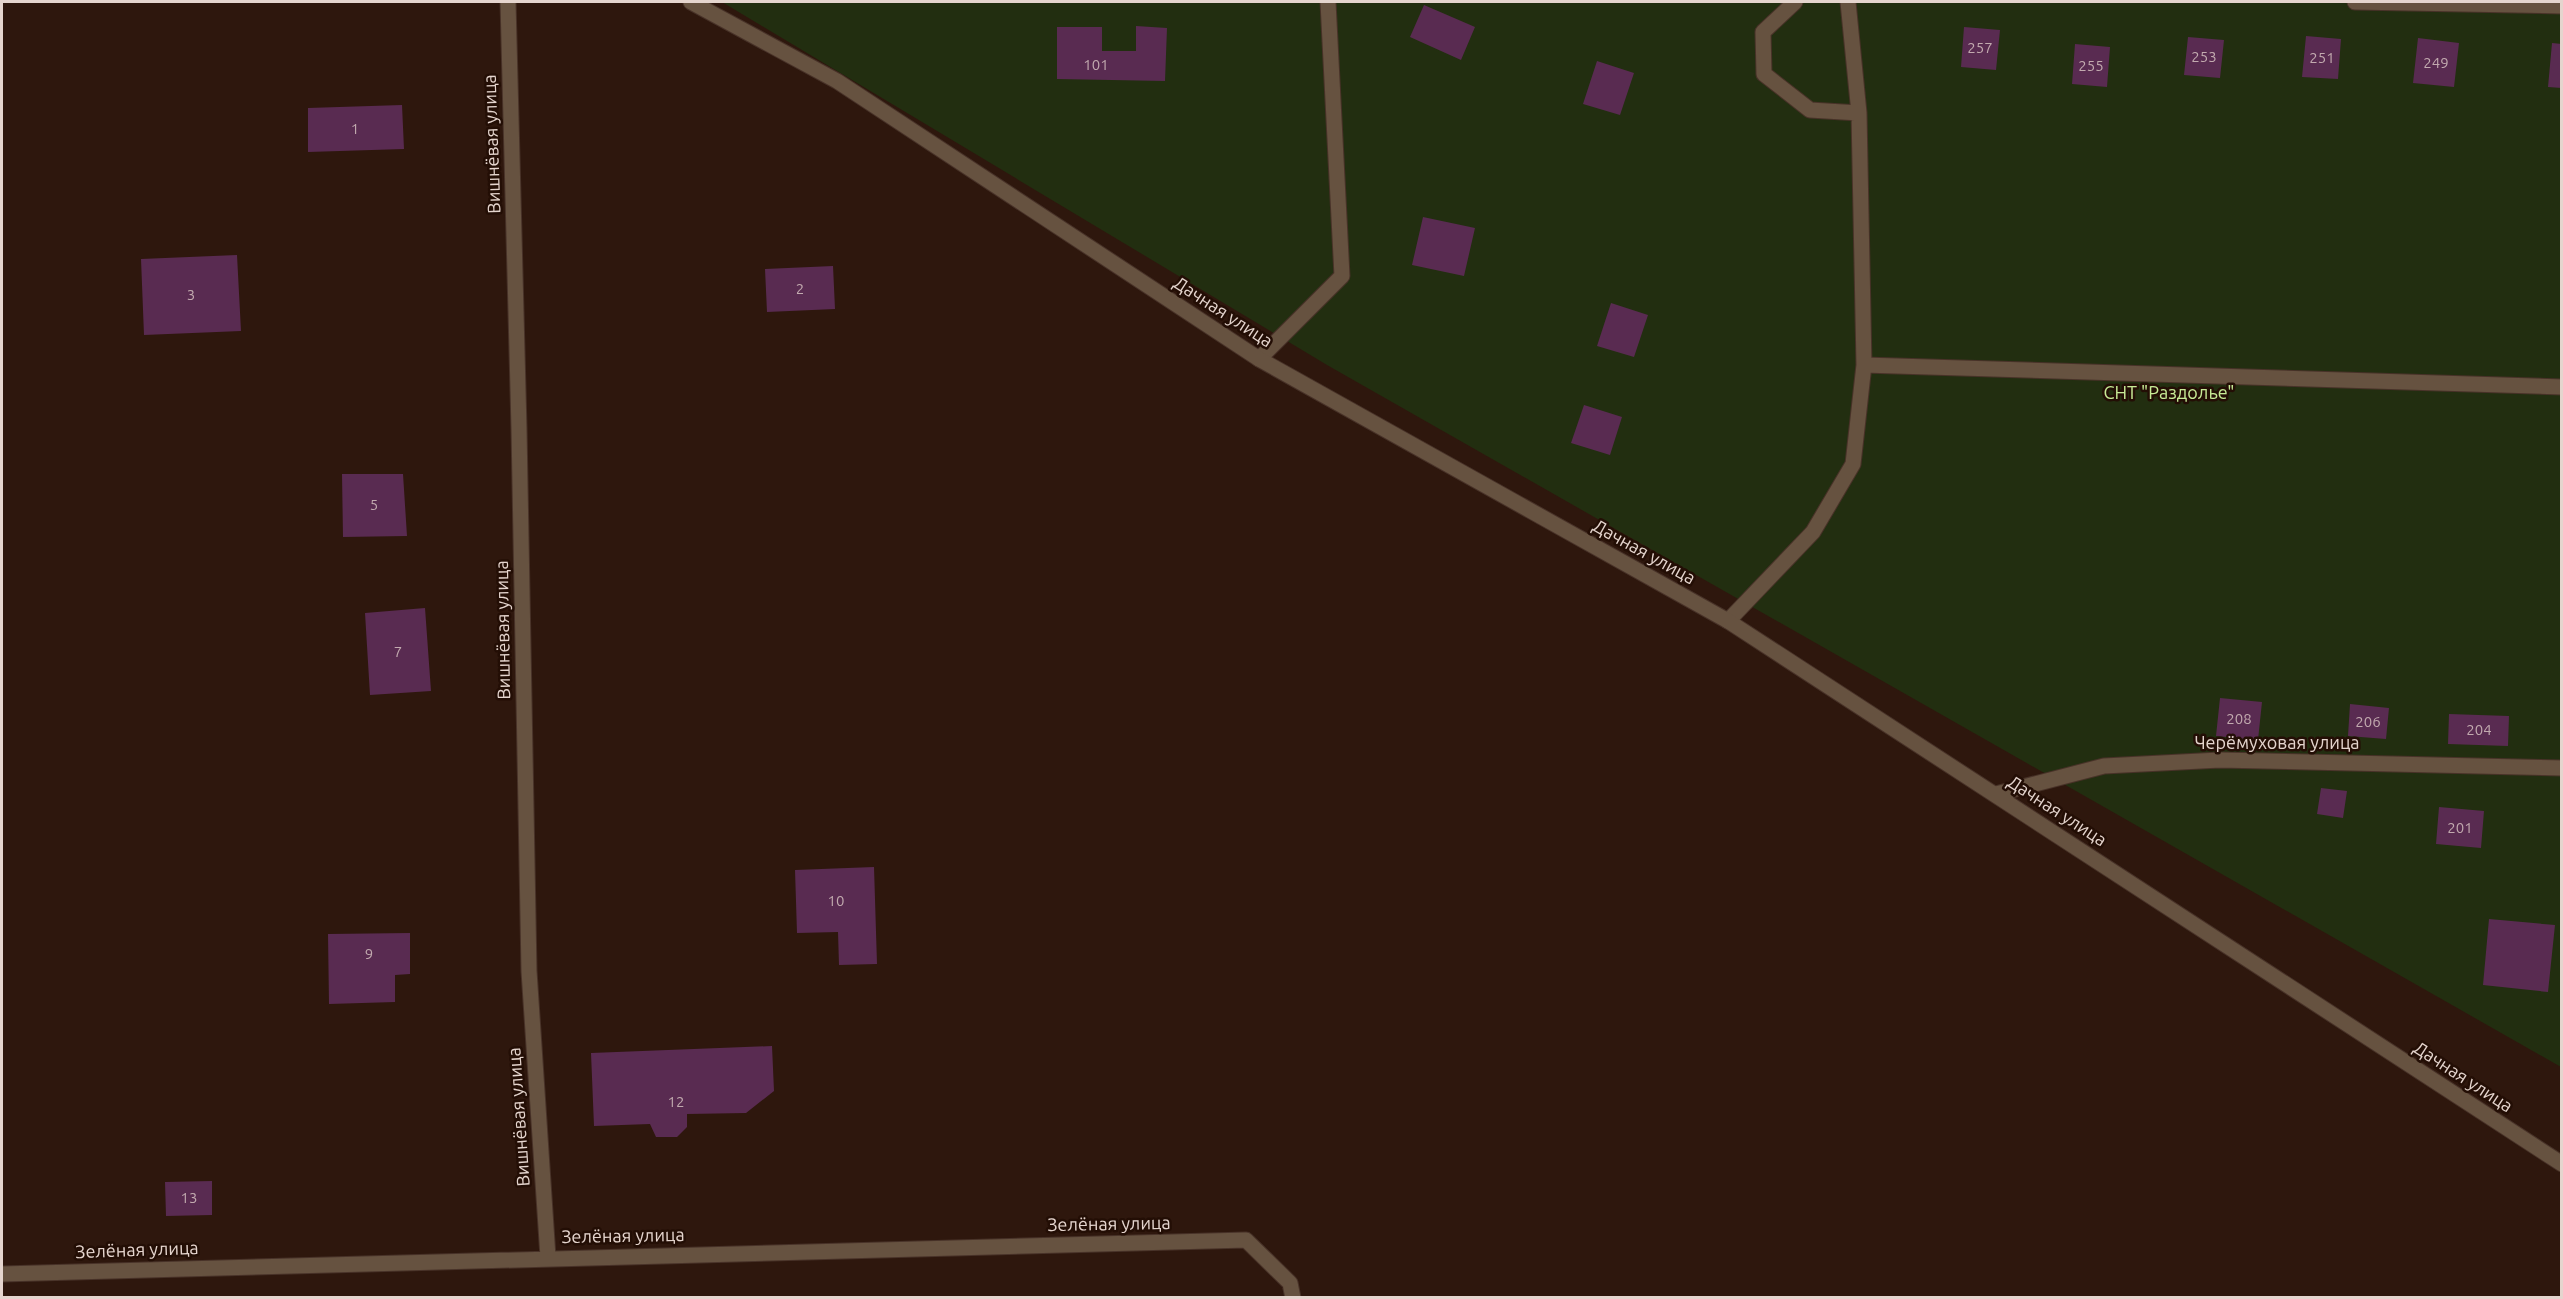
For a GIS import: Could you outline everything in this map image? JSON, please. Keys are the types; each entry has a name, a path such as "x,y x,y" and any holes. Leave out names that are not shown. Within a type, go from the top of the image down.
{"street":[{"name":"Вишнёвая улица","path":"508,2 529,971 548,1257"},
{"name":"Дачная улица","path":"691,2 837,81 1259,359 1728,621 2559,1161"},
{"path":"1259,359 1342,276 1328,2"},
{"path":"1795,2 1763,32 1764,74 1810,110 1858,113"},
{"path":"1728,621 1813,532 1853,464 1864,365 1858,113 1848,2"},
{"path":"2355,2 2562,6"},
{"path":"1864,365 2562,387"},
{"name":"Черёмуховая улица","path":"1996,794 2104,766 2220,760 2562,768"},
{"name":"Зелёная улица","path":"2,1274 548,1257 1246,1240 1290,1282 1293,1298"}],"green space":[{"name":"СНТ \"Раздолье\"","path":"722,2 2561,2 2561,1067 1327,365"}],"building":[{"path":"1424,5 1475,27 1461,60 1410,37"},
{"path":"1136,26 1167,28 1165,81 1057,79 1057,27 1102,27 1102,51 1136,51"},
{"path":"1964,27 2000,30 1996,70 1961,67"},
{"path":"2306,36 2341,39 2338,79 2302,77"},
{"path":"2188,37 2224,40 2220,78 2184,75"},
{"path":"2418,38 2459,43 2454,87 2413,83"},
{"path":"2552,43 2562,44 2562,88 2548,87"},
{"path":"2075,44 2110,47 2107,87 2072,84"},
{"path":"1597,61 1634,73 1620,115 1583,104"},
{"path":"402,105 404,149 308,152 308,108"},
{"path":"1423,217 1475,228 1464,276 1412,265"},
{"path":"237,255 241,331 144,335 141,259"},
{"path":"833,266 835,309 767,312 765,269"},
{"path":"1611,303 1648,315 1634,357 1597,346"},
{"path":"1584,405 1622,417 1610,455 1571,443"},
{"path":"342,474 403,474 407,536 343,537"},
{"path":"425,608 431,691 370,695 365,613"},
{"path":"2220,698 2262,702 2258,740 2216,736"},
{"path":"2350,704 2389,708 2386,739 2348,736"},
{"path":"2449,714 2509,716 2508,746 2448,744"},
{"path":"2321,788 2347,791 2343,818 2317,814"},
{"path":"2439,807 2484,811 2481,848 2436,844"},
{"path":"874,867 877,964 839,965 838,932 797,933 795,870"},
{"path":"2489,919 2555,925 2548,992 2483,985"},
{"path":"410,933 410,974 395,975 395,1002 329,1004 328,934"},
{"path":"772,1046 774,1091 746,1113 687,1114 687,1127 677,1137 656,1137 650,1124 594,1126 591,1053"},
{"path":"212,1181 212,1215 166,1216 165,1182"}]}
